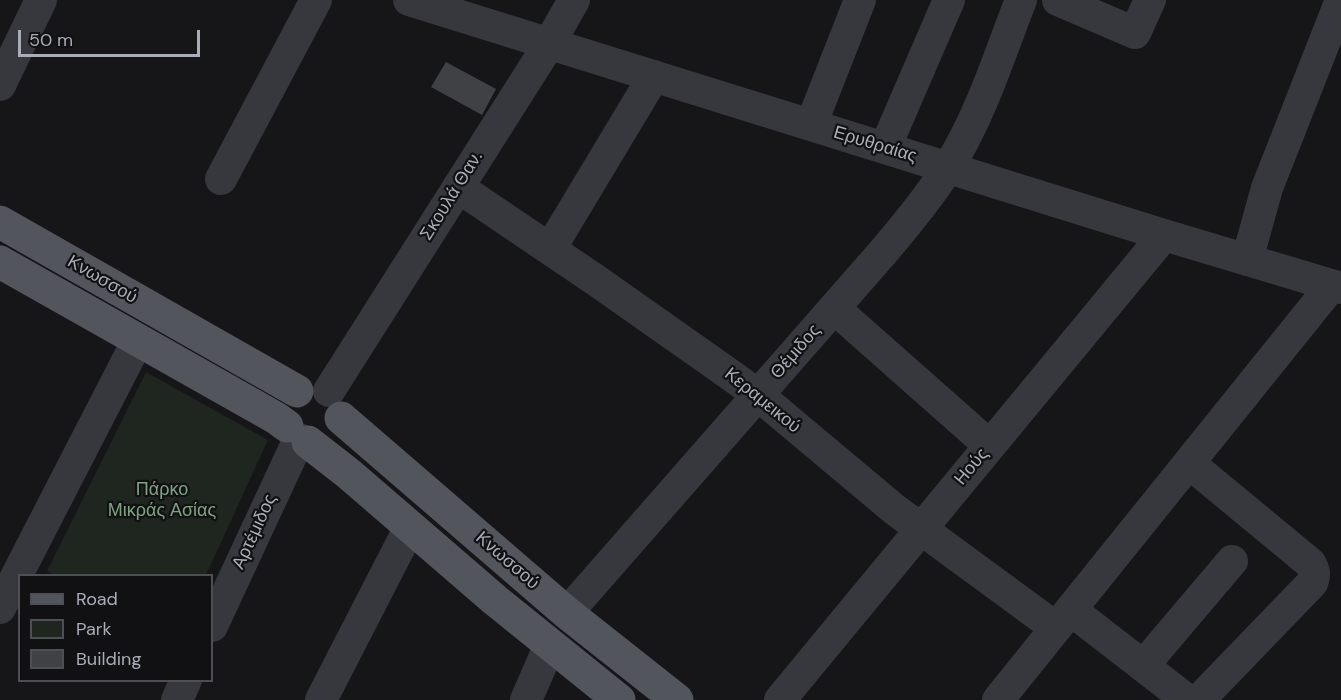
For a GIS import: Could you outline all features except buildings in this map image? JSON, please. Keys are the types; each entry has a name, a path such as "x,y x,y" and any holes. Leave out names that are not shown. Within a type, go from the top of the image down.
{"main road":[{"name":"Κνωσσού","path":"0,222 322,400 567,612 677,700"},
{"name":"Κνωσσού","path":"0,262 276,418 349,474 550,645 619,700"},
{"path":"292,396 322,400 338,427 332,435 318,442 298,435 285,417 285,409 292,396"}],"street":[{"path":"0,85 41,0"},
{"path":"221,179 316,0"},
{"name":"Ερυθραίας","path":"410,0 1336,286"},
{"name":"Σκουλά Θαν.","path":"322,400 549,44 574,0"},
{"path":"810,125 860,0"},
{"path":"885,148 949,0"},
{"name":"Θέμιδος","path":"567,612 902,229 948,167 976,114 1021,0"},
{"path":"1058,0 1135,33 1150,0"},
{"path":"1247,260 1267,188 1341,0"},
{"path":"550,249 654,76"},
{"name":"Κεραμεικού","path":"458,187 678,337 758,395 867,488 921,530 1143,666 1187,700"},
{"name":"Ηούς","path":"780,700 1164,234"},
{"path":"998,700 1189,463 1336,286"},
{"path":"834,308 990,446"},
{"path":"19,574 138,340"},
{"name":"Αρτέμιδος","path":"213,624 298,435"},
{"path":"1189,463 1310,563 1315,576 1312,584 1200,700"},
{"path":"321,700 410,527"},
{"path":"1143,666 1232,561"},
{"path":"0,608 18,575"},
{"path":"526,700 550,645"},
{"path":"177,700 186,682"}],"green space":[{"name":"Πάρκο Μικράς Ασίας","path":"146,372 268,440 206,574 52,574 47,571"}]}
